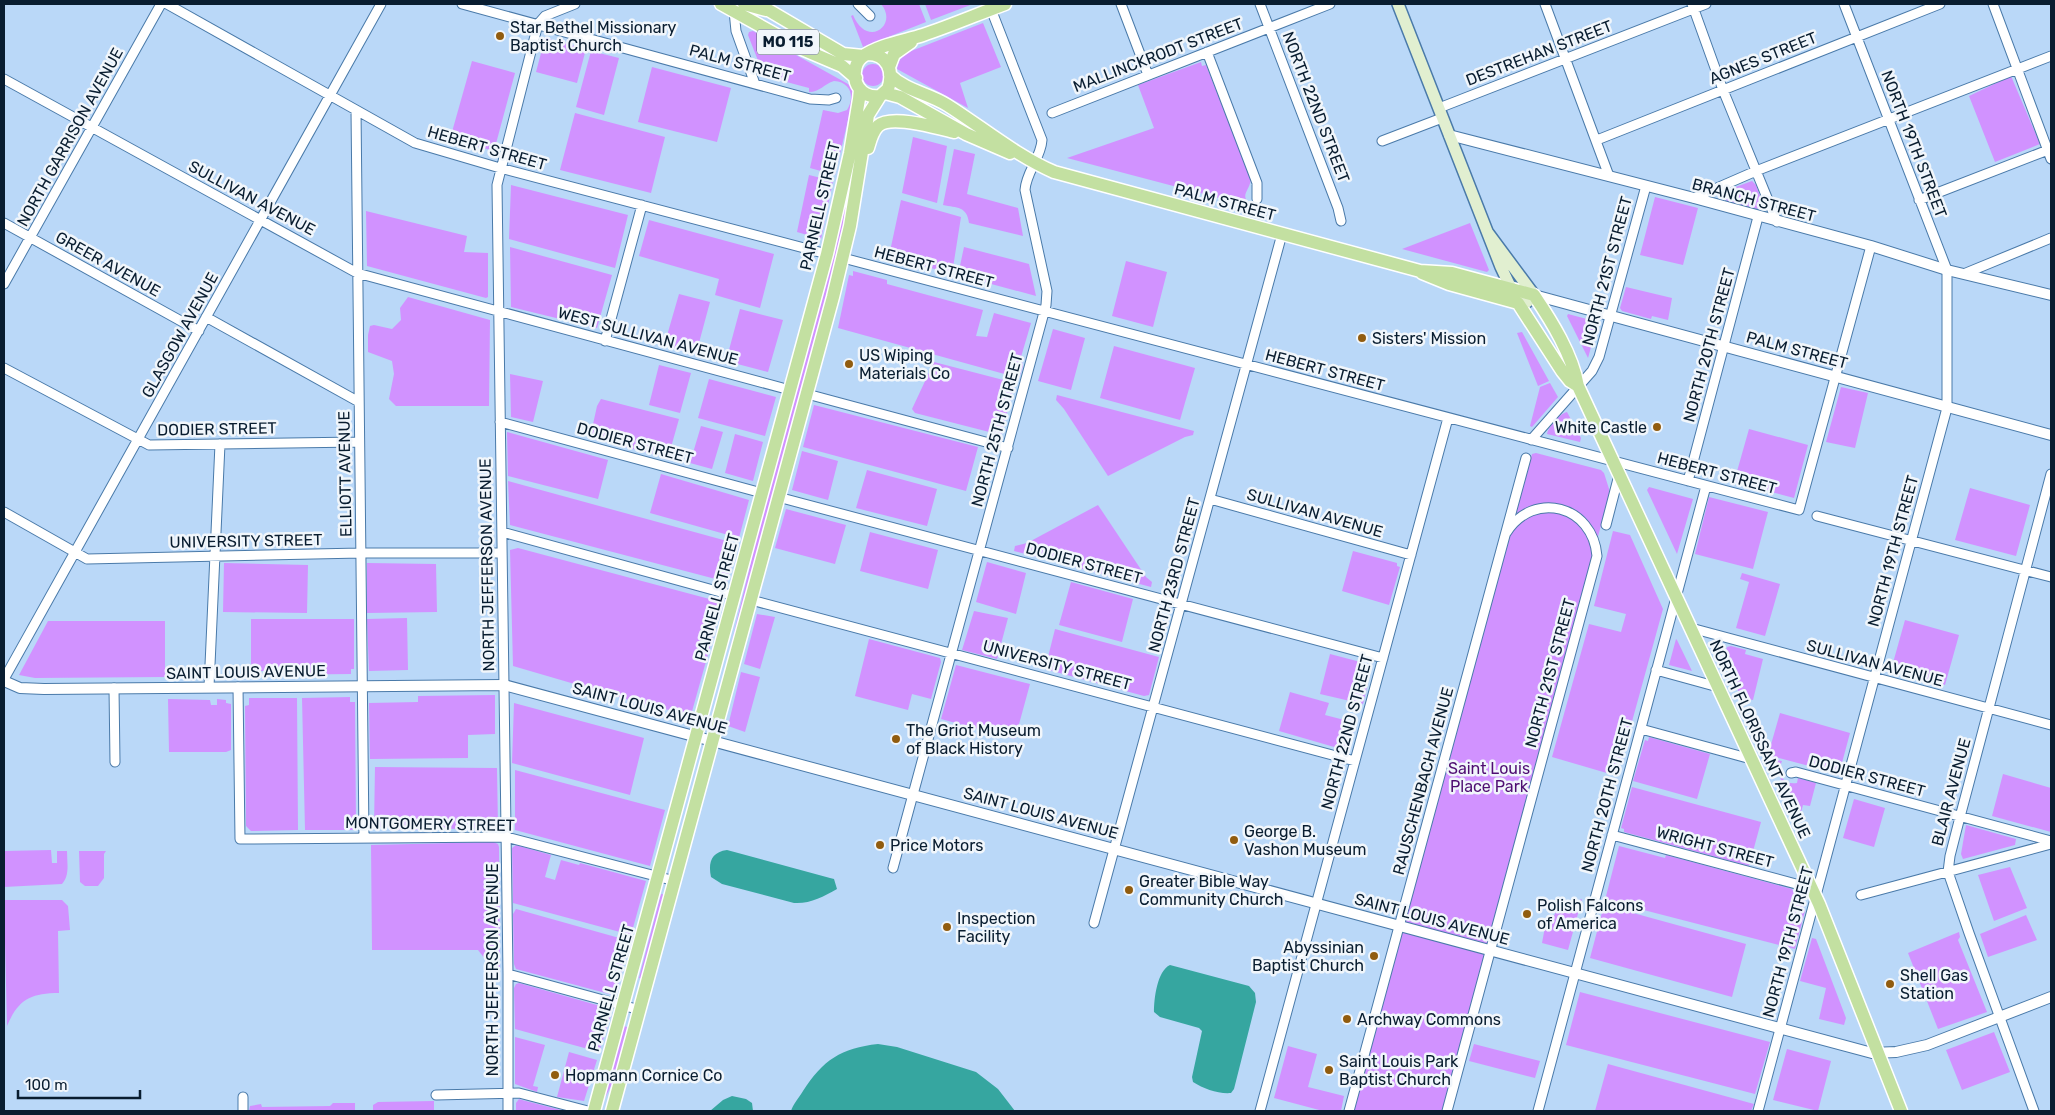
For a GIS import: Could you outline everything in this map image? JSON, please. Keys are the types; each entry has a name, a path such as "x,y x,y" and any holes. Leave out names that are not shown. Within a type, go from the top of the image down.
{"main road":[{"name":"MO 115","path":"721,4 739,8 811,54 842,66 858,84"},
{"name":"MO 115","path":"758,4 842,54 866,55"},
{"path":"1005,4 990,6 921,35 896,42 866,55 856,66 858,84 870,96 900,97 966,134 1029,160"},
{"name":"NORTH FLORISSANT AVENUE","path":"1398,4 1511,289 1562,372 1570,381 1578,386"},
{"path":"739,8 774,12"},
{"path":"882,95 889,85 891,58 898,50 921,35"},
{"path":"866,55 880,56 890,71 904,86 947,105 1029,160"},
{"name":"PARNELL STREET","path":"594,1111 827,254 860,99 858,84"},
{"name":"PARNELL STREET","path":"612,1111 843,258 868,115 882,95"},
{"path":"859,174 872,134 878,126 884,123 905,122 966,134"},
{"name":"PALM STREET","path":"1029,160 1063,175 1420,271 1452,273 1534,295"},
{"name":"NORTH FLORISSANT AVENUE","path":"1488,234 1534,295 1564,348 1573,368 1578,386 1813,893 1901,1111"},
{"name":"PALM STREET","path":"1420,271 1441,282 1518,303"},
{"path":"1518,303 1527,302 1534,295"},
{"path":"713,740 710,733 710,723 719,683 724,634"}],"street":[{"name":"NORTH GARRISON AVENUE","path":"4,284 162,4"},
{"name":"HEBERT STREET","path":"167,4 415,143 500,168 827,254"},
{"name":"GLASGOW AVENUE","path":"4,680 381,4"},
{"name":"PALM STREET","path":"462,4 810,99 829,100 836,98"},
{"path":"538,24 545,16 575,4"},
{"path":"858,4 870,16"},
{"path":"1121,4 1148,75"},
{"name":"NORTH 22ND STREET","path":"1260,4 1342,221"},
{"name":"MALLINCKRODT STREET","path":"1052,112 1330,4"},
{"name":"NORTH 21ST STREET","path":"1545,4 1609,176"},
{"name":"DESTREHAN STREET","path":"1441,113 1565,58 1693,6 1706,4"},
{"name":"NORTH 19TH STREET","path":"1758,1111 1813,893 1846,786 1947,408 1947,270 1844,4"},
{"name":"AGNES STREET","path":"1597,140 1940,4"},
{"path":"1993,4 2051,159"},
{"name":"NORTH 25TH STREET","path":"893,868 1045,311 1047,291 1025,190 1029,160 1042,145 1041,135 990,6"},
{"path":"1693,6 1723,90 1777,222"},
{"path":"739,8 736,32 755,84"},
{"name":"NORTH JEFFERSON AVENUE","path":"508,1111 508,974 497,185 538,24"},
{"path":"1207,52 1257,183 1258,199"},
{"path":"1694,198 1756,171 2051,56"},
{"name":"SULLIVAN AVENUE","path":"4,79 92,129 358,273 499,312"},
{"name":"ELLIOTT AVENUE","path":"356,110 364,838"},
{"path":"1382,141 1441,113"},
{"name":"BRANCH STREET","path":"1449,135 1694,198 1758,217 1871,246 1947,270 1966,273 2051,295"},
{"path":"1919,200 2048,150"},
{"name":"NORTH 21ST STREET","path":"1578,386 1596,364 1646,186"},
{"path":"605,341 642,205"},
{"name":"NORTH 20TH STREET","path":"1688,481 1758,217"},
{"name":"GREER AVENUE","path":"4,223 198,330"},
{"name":"NORTH 23RD STREET","path":"1094,923 1116,849 1282,234"},
{"path":"1966,273 2051,238"},
{"path":"1835,377 1871,246"},
{"name":"HEBERT STREET","path":"843,258 1531,440 1617,467 1688,481 1799,510 1835,377"},
{"name":"PALM STREET","path":"1534,295 2051,435"},
{"name":"WEST SULLIVAN AVENUE","path":"499,312 790,390"},
{"path":"206,317 358,402"},
{"name":"DODIER STREET","path":"4,368 138,441 149,445 359,442"},
{"path":"1531,440 1578,386"},
{"path":"807,394 1008,448"},
{"name":"NORTH 22ND STREET","path":"1260,1111 1448,418"},
{"name":"DODIER STREET","path":"500,422 762,493"},
{"path":"209,687 220,444"},
{"name":"RAUSCHENBACH AVENUE","path":"1349,1111 1526,458"},
{"path":"1606,525 1617,467"},
{"name":"BLAIR AVENUE","path":"2034,1111 1948,872 1960,817 2051,474"},
{"name":"NORTH 20TH STREET","path":"1538,1111 1706,486"},
{"name":"DODIER STREET","path":"778,497 1383,658"},
{"name":"SULLIVAN AVENUE","path":"1210,499 1411,555"},
{"name":"NORTH 21ST STREET","path":"1447,1111 1596,561 1596,545 1588,528 1577,517 1566,510 1547,507 1535,510 1519,518 1506,533"},
{"name":"UNIVERSITY STREET","path":"4,512 87,559 361,553 502,553"},
{"path":"1817,516 2051,577"},
{"path":"502,532 735,596"},
{"name":"UNIVERSITY STREET","path":"751,600 1355,761"},
{"name":"SULLIVAN AVENUE","path":"1691,628 2051,725"},
{"path":"1656,670 1718,687"},
{"name":"SAINT LOUIS AVENUE","path":"4,680 20,688 30,689 504,684 1879,1054 1927,1045 2051,997"},
{"name":"MONTGOMERY STREET","path":"238,687 240,839 506,836 675,881"},
{"path":"114,688 115,762"},
{"path":"1641,729 1751,759"},
{"name":"DODIER STREET","path":"1791,773 1796,772 2051,842"},
{"name":"WRIGHT STREET","path":"1612,835 1813,893"},
{"path":"1862,895 2051,842"},
{"path":"508,974 640,1010"},
{"path":"436,1095 523,1094 588,1111"},
{"path":"243,1097 243,1111"}],"green space":[{"path":"881,4 919,4 926,22 863,47 851,16 853,15 859,25 866,31 873,32 879,30 884,26 886,19 886,12"},
{"path":"925,4 973,4 931,20"},
{"path":"983,23 1001,67 960,83 968,108 897,69 899,61 906,53"},
{"path":"753,31 848,84 853,89 854,95 835,175 810,168 823,110 838,113 847,110 851,100 848,87 834,81 816,91 809,92 809,88 764,76 748,35 749,32"},
{"path":"545,38 586,49 577,83 536,72"},
{"path":"591,51 619,58 604,115 576,107"},
{"path":"472,61 515,73 494,151 450,139"},
{"path":"1201,62 1202,66 1206,65 1251,179 1245,197 1253,207 1067,158 1154,128 1138,85"},
{"path":"873,64 881,67 884,75 881,83 873,86 865,83 862,75 865,67"},
{"path":"652,67 731,88 717,142 638,122"},
{"path":"2011,76 2040,144 1995,162 1969,96"},
{"path":"575,113 665,137 651,193 560,170"},
{"path":"863,128 841,245 728,667 726,666 758,525 789,408 799,383 806,347"},
{"path":"913,137 947,146 937,203 902,193"},
{"path":"954,149 975,154 967,194 1018,208 1023,236 969,223 964,211 943,205"},
{"path":"809,175 833,181 821,239 797,232"},
{"path":"1752,181 1756,185 1763,204 1757,209 1727,201 1722,192"},
{"path":"511,185 628,215 615,268 509,239"},
{"path":"1655,197 1698,208 1683,265 1640,255"},
{"path":"901,200 961,217 952,274 889,256"},
{"path":"366,211 467,236 464,252 488,253 488,297 367,266"},
{"path":"649,220 774,254 760,308 715,295 719,279 639,256"},
{"path":"1470,223 1489,270 1487,272 1402,249"},
{"path":"510,247 612,275 597,328 511,307"},
{"path":"964,247 1029,264 1036,296 958,275"},
{"path":"1126,261 1167,272 1153,327 1112,316"},
{"path":"853,271 887,280 887,284 983,310 976,336 987,337 994,313 1031,323 1021,357 1023,366 1019,378 838,328 849,275 853,276"},
{"path":"1626,287 1672,298 1668,320 1652,316 1651,319 1622,311 1620,308"},
{"path":"679,294 710,302 696,354 664,346"},
{"path":"408,297 490,320 489,406 396,406 389,399 394,374 392,361 368,352 368,335 370,326 374,325 392,329 401,320 400,308"},
{"path":"740,309 783,320 768,372 726,361"},
{"path":"1568,314 1598,322 1588,358 1567,316"},
{"path":"1053,329 1085,338 1071,390 1038,381"},
{"path":"1522,332 1549,381 1538,386 1517,333"},
{"path":"1114,346 1195,368 1180,420 1100,398"},
{"path":"934,362 1015,383 1001,435 915,413 912,409"},
{"path":"659,365 691,373 680,413 649,405"},
{"path":"510,374 543,381 533,422 511,417"},
{"path":"709,379 776,397 765,436 698,418"},
{"path":"1550,383 1558,397 1532,427 1530,426 1540,387"},
{"path":"1841,387 1868,393 1855,448 1826,442"},
{"path":"1057,395 1194,431 1193,435 1185,437 1108,476 1064,409 1056,400"},
{"path":"601,399 679,419 668,458 590,438 597,406"},
{"path":"814,405 978,447 966,491 803,447"},
{"path":"1567,412 1581,438 1580,442 1547,434 1555,421"},
{"path":"701,426 723,432 712,469 690,463"},
{"path":"1749,429 1808,445 1794,498 1734,482"},
{"path":"507,432 608,460 598,499 508,476"},
{"path":"735,434 763,442 753,481 725,473"},
{"path":"802,451 838,461 828,500 792,490"},
{"name":"Saint Louis Place Park","path":"1536,453 1601,470 1604,473 1610,492 1443,1111 1354,1111 1532,454"},
{"path":"867,470 937,489 927,526 856,508"},
{"path":"661,474 749,500 739,538 650,513"},
{"path":"508,481 738,544 727,582 510,525"},
{"path":"1649,487 1693,499 1677,554 1647,490"},
{"path":"1970,488 2030,505 2016,556 1955,540"},
{"path":"1709,497 1768,512 1753,569 1695,554"},
{"path":"1098,505 1146,577 1152,582 1151,587 1014,551 1015,546 1027,543"},
{"path":"786,509 846,525 835,564 775,548"},
{"path":"1613,531 1630,535 1663,609 1617,776 1552,757 1589,624 1621,632 1626,614 1594,606"},
{"path":"870,532 938,550 928,589 860,571"},
{"path":"518,548 717,601 722,604 691,715 643,704 513,666 510,550"},
{"path":"1353,551 1397,563 1397,566 1400,567 1389,605 1342,591"},
{"path":"987,562 1026,573 1016,614 976,602"},
{"path":"224,563 308,565 307,613 223,612"},
{"path":"367,563 436,564 437,612 367,613"},
{"path":"1742,573 1780,584 1765,636 1736,628 1749,582 1740,579"},
{"path":"1071,582 1133,599 1122,642 1059,625"},
{"path":"974,611 1008,618 997,659 962,650"},
{"path":"757,614 775,617 760,669 744,664"},
{"path":"407,618 408,670 369,671 367,619"},
{"path":"251,619 354,619 354,669 351,669 351,674 267,675 266,671 251,671"},
{"path":"1905,620 1959,635 1945,685 1891,670"},
{"path":"48,621 165,621 165,677 35,678 19,675"},
{"path":"1055,629 1159,657 1149,695 1144,696 1045,669"},
{"path":"869,639 940,658 941,662 931,699 912,694 908,710 855,696"},
{"path":"1677,640 1692,671 1669,665"},
{"path":"1731,646 1746,650 1745,654 1763,659 1753,700 1741,698 1729,667 1723,659 1727,647"},
{"path":"1330,654 1372,665 1363,704 1320,694"},
{"path":"956,665 1030,684 1015,739 941,719"},
{"path":"741,672 760,677 745,732 728,726"},
{"path":"1290,692 1329,703 1325,715 1356,723 1348,751 1279,731"},
{"path":"495,695 495,734 468,735 468,758 370,759 369,703 418,702 418,696"},
{"path":"350,697 350,702 355,702 356,826 354,830 305,830 302,698"},
{"path":"249,698 297,698 298,830 251,831 246,826 245,706 249,705"},
{"path":"168,699 210,700 211,705 217,705 217,699 226,700 226,703 231,704 231,750 226,752 169,752"},
{"path":"514,703 644,738 630,795 512,763"},
{"path":"1780,713 1850,733 1839,774 1768,755"},
{"path":"1649,737 1710,754 1697,799 1633,781 1645,740 1648,741"},
{"path":"1772,759 1782,761 1780,770 1784,780 1797,783 1798,778 1816,783 1810,806 1803,805 1799,820"},
{"path":"375,767 497,768 498,828 390,830 390,827 374,827"},
{"path":"515,770 665,810 650,866 515,830"},
{"path":"2003,774 2051,788 2051,832 1992,816"},
{"path":"1632,787 1761,822 1749,866 1624,832 1624,829 1621,828"},
{"path":"1854,799 1885,808 1874,847 1843,838"},
{"path":"1966,825 2016,839 2015,845 1963,859 1961,854"},
{"path":"493,842 498,844 499,847 500,975 486,973 485,959 478,950 372,950 371,845"},
{"path":"516,845 551,855 545,877 555,880 561,860 579,865 580,863 646,881 631,935 513,903 512,848"},
{"path":"1619,846 1665,858 1666,855 1792,889 1805,911 1795,949 1605,900"},
{"path":"51,850 52,863 57,863 57,851 67,851 67,873 62,884 4,887 4,851"},
{"path":"79,851 106,851 104,854 104,878 98,886 85,886 80,882"},
{"path":"2010,867 2027,908 1994,921 1978,875"},
{"path":"661,894 666,895 643,979 639,978"},
{"path":"1582,899 1568,950 1542,943 1545,927 1555,914 1556,908"},
{"path":"4,900 62,900 68,906 70,930 58,931 59,993 40,994 26,1000 16,1010 7,1026"},
{"path":"1604,905 1746,944 1732,997 1590,958"},
{"path":"516,909 630,941 616,992 613,995 516,969 514,964 513,914"},
{"path":"2026,915 2037,940 1988,957 1980,934"},
{"path":"1959,932 1960,937 1958,940 1987,1012 1938,1029 1908,953"},
{"path":"1812,938 1816,939 1846,1018 1844,1025 1819,1019 1826,988 1800,981"},
{"path":"519,983 611,1009 611,1015 599,1052 515,1029 514,988"},
{"path":"1580,992 1770,1042 1755,1094 1566,1045"},
{"path":"624,1026 630,1028 615,1078 603,1102"},
{"path":"1994,1032 2010,1072 1962,1090 1946,1050"},
{"path":"515,1037 545,1045 533,1086 538,1087 537,1092 515,1084"},
{"path":"1474,1044 1540,1061 1535,1078 1469,1061"},
{"path":"1288,1046 1317,1054 1308,1087 1344,1096 1341,1111 1323,1111 1274,1098"},
{"path":"1787,1049 1831,1061 1818,1111 1773,1100"},
{"path":"569,1052 597,1060 584,1101 557,1097"},
{"path":"1608,1064 1754,1104 1751,1111 1595,1111"},
{"path":"519,1099 565,1111 516,1111 516,1103"},
{"path":"434,1101 434,1111 373,1111 373,1105 378,1102"},
{"path":"333,1103 355,1103 355,1111 249,1111 250,1106 261,1104 262,1107 330,1106"}],"shaded area":[{"path":"727,850 834,879 837,889 811,901 794,903 722,884 711,877 710,867 712,859 717,853"},
{"path":"1170,965 1249,986 1255,993 1256,1002 1234,1089 1231,1093 1221,1093 1193,1082 1192,1077 1202,1031 1199,1028 1160,1017 1154,1012 1159,979"},
{"path":"878,1044 897,1047 976,1072 998,1089 1015,1111 791,1111 810,1080 834,1057 853,1049"},
{"path":"732,1096 746,1099 752,1103 753,1111 710,1111 723,1100"}],"place":[{"name":"Star Bethel Missionary Baptist Church","path":"500,36"},
{"name":"Sisters' Mission","path":"1362,338"},
{"name":"US Wiping Materials Co","path":"849,364"},
{"name":"White Castle","path":"1657,427"},
{"name":"The Griot Museum of Black History","path":"896,739"},
{"name":"George B. Vashon Museum","path":"1234,840"},
{"name":"Price Motors","path":"880,845"},
{"name":"Greater Bible Way Community Church","path":"1129,890"},
{"name":"Polish Falcons of America","path":"1527,914"},
{"name":"Inspection Facility","path":"947,927"},
{"name":"Abyssinian Baptist Church","path":"1374,956"},
{"name":"Shell Gas Station","path":"1890,984"},
{"name":"Archway Commons","path":"1347,1019"},
{"name":"Saint Louis Park Baptist Church","path":"1329,1070"},
{"name":"Hopmann Cornice Co","path":"555,1075"}]}
